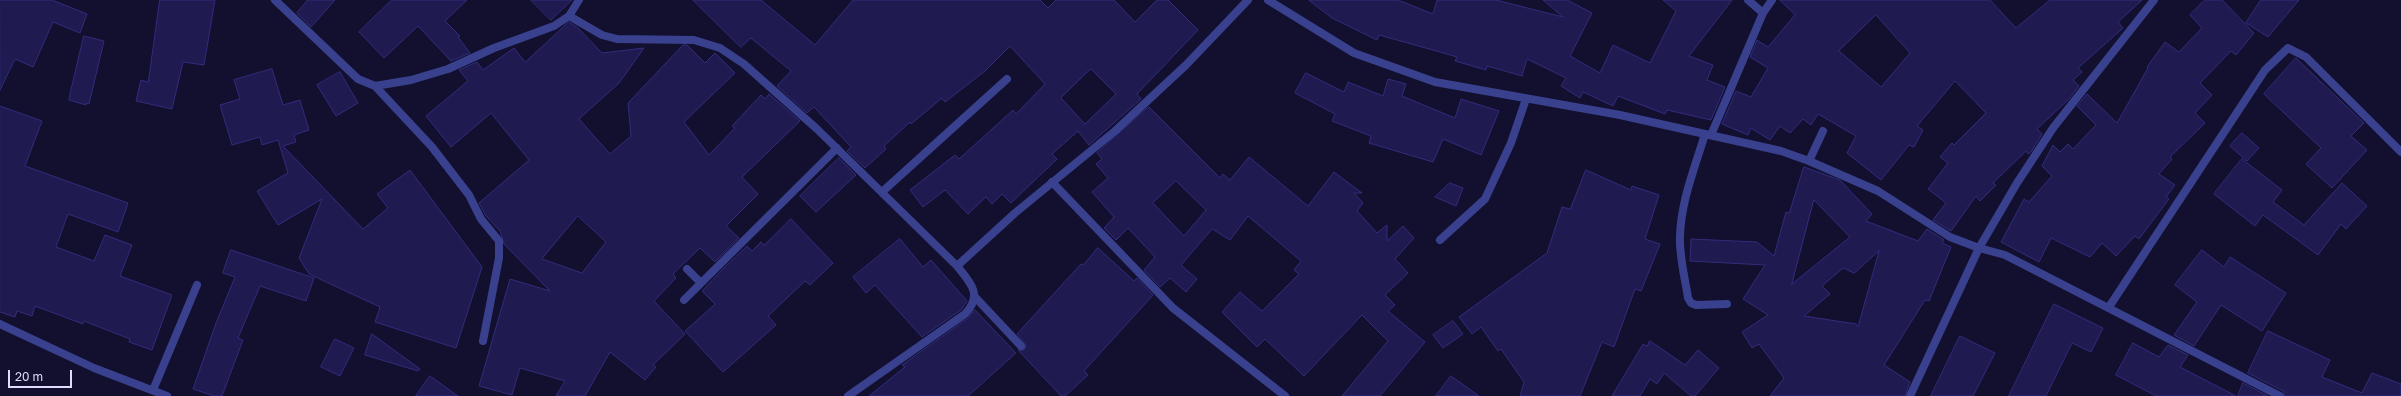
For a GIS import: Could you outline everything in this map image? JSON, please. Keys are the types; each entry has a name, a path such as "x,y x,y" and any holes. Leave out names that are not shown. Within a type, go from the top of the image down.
{"street":[{"path":"275,0 358,79 375,86 432,147 469,195 481,219 499,241 499,258 483,341"},
{"path":"375,86 411,80 448,69 494,48 554,26 569,16 579,0"},
{"path":"957,266 1015,213 1120,126 1186,65 1248,0"},
{"path":"1268,0 1331,41 1354,53 1402,72 1435,82 1620,115 1781,151 1809,161 1878,191 1936,230 1979,248 2005,255 2280,396"},
{"path":"1748,0 1763,13"},
{"path":"1727,304 1696,305 1691,303 1688,298 1680,237 1683,212 1708,135 1763,13 1772,0"},
{"path":"1910,396 1979,248 2053,128 2154,0"},
{"path":"569,16 602,35 617,39 694,40 720,48 744,64 837,148 957,266 970,281 975,297 1021,346"},
{"path":"2109,308 2265,70 2288,48 2306,57 2401,152"},
{"path":"882,192 1007,79"},
{"path":"1440,240 1485,199 1512,143 1526,99"},
{"path":"1809,161 1823,131"},
{"path":"684,300 837,148"},
{"path":"1052,182 1172,308 1285,396"},
{"path":"687,269 701,283"},
{"path":"153,390 197,285"},
{"path":"848,396 965,314 972,306 975,297"},
{"path":"0,324 94,368 167,396"}],"building":[{"path":"0,0 52,0 87,14 80,33 53,22 33,67 15,59 0,90"},
{"path":"160,0 215,0 204,65 183,62 172,109 136,101 141,80 148,82"},
{"path":"308,0 335,0 311,27 297,13"},
{"path":"392,0 467,0 445,21 460,36 458,37 470,53 451,61 418,26 384,58 359,32"},
{"path":"531,0 572,0 551,20"},
{"path":"693,0 761,0 815,45 853,0 1040,0 1048,8 1056,0 1114,0 1135,22 1157,0 1168,0 1198,30 1137,94 1141,99 1089,145 1078,131 1052,154 1057,159 1011,203 1002,194 992,204 986,197 968,214 945,190 923,207 910,190 955,155 959,159 1013,110 1016,114 1045,84 1010,46 985,71 945,102 942,98 911,124 910,122 884,146 886,149 865,168 847,151 851,147 814,107 807,113 777,86 791,71 751,38 741,47","holes":["1091,69 1116,94 1085,124 1061,98"]},
{"path":"1309,0 1398,0 1433,14 1437,0 1496,0 1563,17 1543,0 1567,0 1592,13 1570,56 1600,73 1613,45 1650,63 1676,11 1663,0 1732,0 1689,56 1713,65 1707,80 1725,87 1711,120 1667,110 1665,114 1618,96 1613,106 1583,92 1580,98 1561,86 1566,78 1527,59 1522,76 1487,66 1486,70 1455,61 1457,57 1379,35 1377,40 1332,18"},
{"path":"1780,0 1990,0 2016,28 2050,0 2142,0 2118,22 2123,28 2078,68 2082,72 2073,80 2079,86 2069,99 2037,129 2042,134 2031,152 2028,154 2026,151 1993,183 1996,185 1980,201 1976,196 1951,231 1933,220 1946,203 1928,189 1948,163 1940,157 1952,143 1954,145 1986,113 1955,81 1917,126 1923,130 1914,147 1909,145 1881,180 1847,153 1856,136 1818,114 1811,125 1803,119 1790,133 1780,126 1770,140 1751,128 1748,135 1722,124 1736,91 1751,97 1768,68 1750,57 1757,40 1768,47 1795,15","holes":["1876,15 1910,53 1881,87 1839,51"]},
{"path":"2205,0 2222,0 2254,33 2236,55 2231,51 2200,83 2212,95 2195,113 2205,123 2170,157 2172,159 2159,174 2175,185 2166,197 2169,199 2139,239 2135,236 2116,256 2102,243 2090,257 2051,238 2039,262 2001,242 2024,199 2029,202 2052,176 2042,166 2053,145 2060,152 2068,144 2073,149 2096,125 2077,106 2087,94 2117,123 2148,68 2147,67 2165,42 2179,52 2202,28 2190,15"},
{"path":"2261,0 2299,0 2268,37 2246,23"},
{"path":"569,22 578,28 602,53 644,48 619,83 579,119 610,154 631,136 628,103 683,45 687,45 705,63 715,53 735,73 684,122 709,155 735,128 732,126 761,95 765,99 769,94 800,121 742,177 758,194 726,226 739,238 715,262 700,248 673,274 676,278 654,301 685,334 653,365 656,367 645,380 610,352 585,396 556,396 565,381 520,368 512,395 479,386 510,279 550,291 504,244 500,231 486,216 479,203 529,160 491,113 451,147 426,116 468,81 459,70 477,62 483,70 514,48 525,62","holes":["578,216 606,242 582,273 542,259"]},
{"path":"84,36 104,41 89,104 86,103 86,105 69,100"},
{"path":"2296,58 2364,123 2351,136 2367,150 2332,188 2306,164 2321,148 2264,94"},
{"path":"272,69 283,105 300,100 309,130 294,135 296,142 283,146 363,229 388,208 377,194 410,170 482,267 456,348 375,322 380,307 309,274 299,258 322,199 278,225 257,191 288,173 278,140 262,145 260,137 232,145 220,105 240,99 234,80"},
{"path":"340,72 358,103 336,116 317,85"},
{"path":"1306,73 1344,92 1348,82 1383,96 1388,79 1406,84 1402,96 1455,118 1461,99 1499,111 1481,155 1443,139 1433,162 1369,143 1371,136 1332,121 1335,114 1295,93"},
{"path":"0,106 42,121 25,166 128,203 118,232 68,214 56,247 94,261 105,235 132,245 120,276 172,295 152,350 129,342 130,339 84,321 83,324 35,306 32,316 17,311 15,317 0,312"},
{"path":"1149,107 1220,178 1223,174 1230,180 1249,157 1308,206 1334,172 1362,193 1354,193 1363,203 1357,211 1377,233 1387,225 1387,241 1403,226 1414,238 1395,259 1408,273 1385,295 1395,305 1388,311 1425,342 1380,396 1342,396 1388,341 1362,315 1304,376 1265,339 1257,347 1222,312 1240,292 1262,311 1299,274 1294,270 1301,261 1248,216 1230,240 1212,229 1181,265 1197,279 1186,292 1170,278 1160,287 1144,270 1155,257 1128,228 1116,240 1104,228 1114,217 1092,192 1108,178 1096,164 1102,159 1097,153","holes":["1176,181 1206,210 1184,236 1153,203"]},
{"path":"2242,133 2259,148 2247,161 2230,146"},
{"path":"839,158 856,175 816,212 800,196"},
{"path":"2242,159 2282,190 2273,202 2304,225 2342,183 2367,206 2346,229 2341,224 2318,255 2263,215 2255,226 2214,194"},
{"path":"1804,167 1840,180 1872,214 1866,221 1918,241 1927,229 1944,240 1942,243 1951,247 1929,301 1925,300 1884,365 1910,382 1905,396 1770,396 1784,378 1759,344 1752,348 1742,332 1768,315 1743,299 1765,265 1690,261 1691,239 1757,242 1774,256 1786,212 1789,213","holes":["1814,200 1850,237 1792,284","1879,251 1858,327 1856,324 1804,316 1830,294 1822,286 1843,268 1854,273"]},
{"path":"1586,170 1631,190 1632,186 1659,195 1645,239 1660,244 1641,291 1635,289 1614,347 1602,342 1580,396 1520,396 1524,382 1501,349 1498,351 1481,327 1472,334 1459,317 1547,253 1562,207 1570,209"},
{"path":"1450,183 1463,188 1456,206 1435,197"},
{"path":"791,219 833,263 810,285 805,281 768,316 776,325 723,372 685,331 715,304 702,291 747,246 752,251 761,242 764,245"},
{"path":"900,239 923,267 931,260 967,301 961,310 922,337 875,285 866,293 853,277"},
{"path":"1098,248 1134,281 1137,278 1153,295 1084,371 1088,375 1065,396 1061,396 1018,350 1024,350 1026,345 1017,334 1081,264 1083,265"},
{"path":"231,250 314,278 306,301 260,286 238,338 243,340 222,396 214,396 193,389 216,323 235,277 223,273"},
{"path":"2202,250 2224,267 2230,257 2286,293 2262,331 2221,305 2194,346 2174,335 2197,302 2175,285"},
{"path":"2054,304 2103,328 2091,352 2072,343 2046,396 2009,396"},
{"path":"975,310 1016,353 968,396 869,396 905,367 902,365 968,318"},
{"path":"1453,321 1463,334 1443,348 1433,335"},
{"path":"2268,331 2330,360 2322,377 2362,393 2372,373 2401,384 2401,396 2285,396 2283,391 2248,373"},
{"path":"372,334 420,369 418,371 365,355"},
{"path":"1960,336 1995,353 1973,396 1931,396"},
{"path":"335,339 354,348 340,376 321,367"},
{"path":"1650,341 1685,365 1698,350 1719,368 1695,396 1691,396 1664,373 1657,384 1650,379 1640,396 1612,396 1643,344 1647,346"},
{"path":"2133,343 2159,357 2168,345 2188,355 2180,367 2236,396 2156,396 2116,375"},
{"path":"430,376 458,396 416,396"},
{"path":"1451,376 1479,396 1436,396"},
{"path":"2243,383 2268,396 2238,396"}]}
